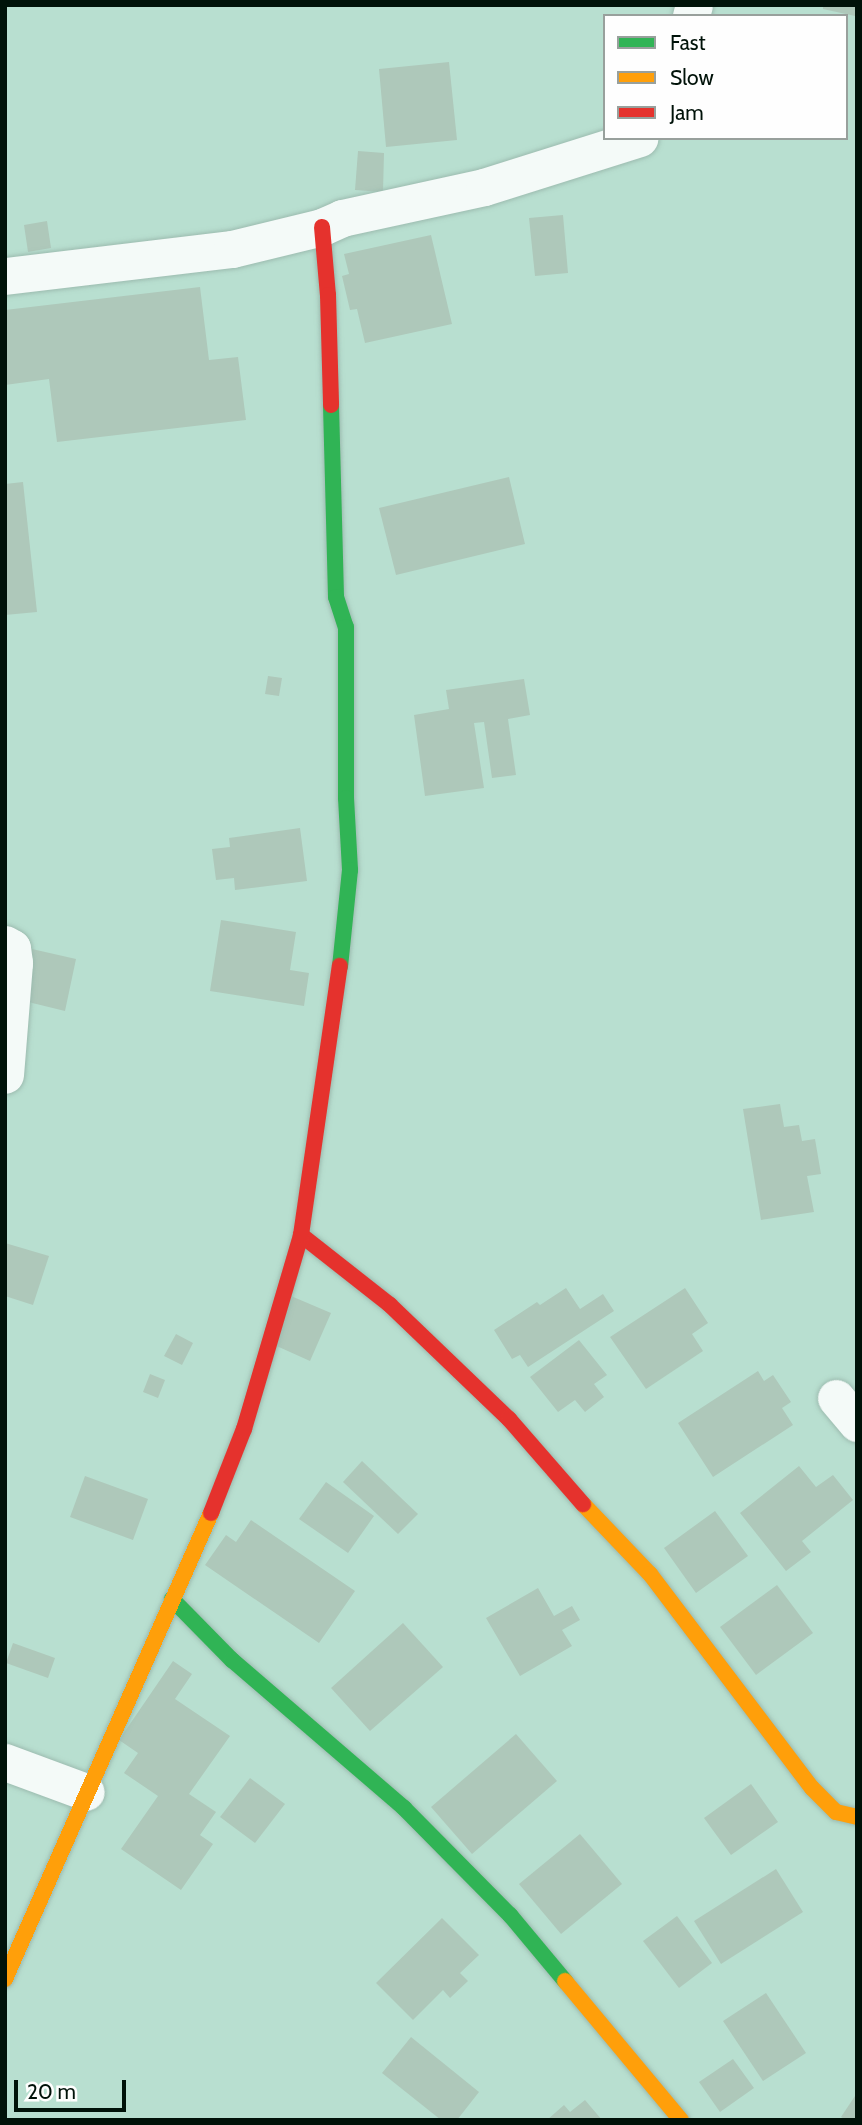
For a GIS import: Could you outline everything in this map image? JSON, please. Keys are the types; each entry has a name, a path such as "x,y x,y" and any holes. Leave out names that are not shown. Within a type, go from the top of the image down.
{"street":[{"path":"5,276 232,249 322,227 342,218 484,187 633,140"},
{"path":"5,1979 244,1429 301,1235 342,954 350,870 346,798 346,627 336,597 328,295 322,227"},
{"path":"5,944 12,948 14,963 5,1075"},
{"path":"301,1235 390,1305 509,1419 598,1522 650,1574 812,1788 836,1812 857,1817"},
{"path":"172,1599 232,1660 404,1808 510,1915 681,2120"},
{"path":"5,1762 86,1792"}],"building":[{"path":"823,5 857,5 855,16 823,9"},
{"path":"449,62 457,140 386,147 379,69"},
{"path":"358,151 384,153 383,192 355,190"},
{"path":"563,215 568,273 535,276 529,218"},
{"path":"47,221 51,248 28,252 24,225"},
{"path":"431,235 452,324 365,343 357,309 350,310 342,276 349,274 344,254"},
{"path":"200,287 209,360 238,357 246,420 57,442 49,379 5,385 5,310"},
{"path":"509,477 525,544 396,575 379,508"},
{"path":"23,482 37,612 5,615 5,484"},
{"path":"268,676 282,678 279,696 265,694"},
{"path":"524,679 530,715 508,719 516,775 492,778 484,722 474,723 484,788 425,796 414,715 449,709 446,690"},
{"path":"300,828 307,881 235,890 234,878 216,880 212,849 230,847 229,838"},
{"path":"221,920 296,932 290,970 309,973 304,1006 210,991"},
{"path":"32,949 76,959 65,1011 20,1000"},
{"path":"780,1104 784,1127 799,1125 802,1141 815,1139 821,1174 807,1176 814,1212 761,1220 743,1109"},
{"path":"5,1243 49,1256 33,1305 5,1296"},
{"path":"566,1288 580,1309 603,1294 614,1311 528,1367 520,1355 512,1359 494,1330 537,1302 540,1305"},
{"path":"685,1288 708,1323 692,1334 703,1351 646,1389 610,1337"},
{"path":"291,1296 331,1313 310,1361 270,1343"},
{"path":"176,1334 193,1343 182,1365 164,1356"},
{"path":"579,1340 607,1375 594,1384 604,1397 585,1412 575,1400 558,1412 530,1377"},
{"path":"758,1371 764,1381 773,1375 791,1402 782,1408 793,1425 713,1477 678,1423"},
{"path":"150,1374 165,1380 158,1398 143,1392"},
{"path":"362,1461 418,1514 398,1534 343,1482"},
{"path":"799,1466 816,1487 833,1475 853,1500 802,1541 811,1552 786,1571 740,1513"},
{"path":"85,1476 148,1499 133,1540 70,1517"},
{"path":"326,1482 374,1516 348,1553 299,1519"},
{"path":"715,1511 748,1556 696,1593 664,1548"},
{"path":"251,1520 355,1591 319,1643 205,1565 226,1535 236,1542"},
{"path":"777,1585 813,1633 756,1675 720,1627"},
{"path":"538,1588 554,1616 572,1606 580,1620 562,1630 572,1646 520,1676 486,1618"},
{"path":"403,1623 443,1667 370,1731 331,1688"},
{"path":"13,1643 55,1658 48,1678 6,1663"},
{"path":"173,1661 192,1674 175,1699 230,1736 189,1794 216,1812 200,1835 213,1844 181,1890 121,1849 158,1796 124,1773 138,1753 119,1740"},
{"path":"516,1734 557,1781 472,1854 431,1807"},
{"path":"250,1778 285,1804 255,1843 220,1817"},
{"path":"751,1784 778,1822 731,1855 704,1818"},
{"path":"580,1834 622,1884 561,1934 519,1884"},
{"path":"776,1869 803,1912 721,1964 694,1921"},
{"path":"677,1916 712,1963 679,1988 643,1941"},
{"path":"442,1918 479,1955 460,1973 468,1981 450,1998 443,1990 413,2020 376,1983"},
{"path":"766,1993 806,2053 763,2081 723,2021"},
{"path":"411,2037 479,2092 457,2120 441,2120 382,2073"},
{"path":"733,2059 754,2088 720,2112 699,2082"},
{"path":"857,2093 857,2120 846,2120 841,2117"},
{"path":"585,2100 602,2120 547,2120 564,2105 570,2112"}],"traffic: fast":[{"path":"331,405 336,597 346,627 346,798 350,870 340,966"},
{"path":"172,1599 232,1660 404,1808 510,1915 565,1981"}],"traffic: slow":[{"path":"583,1504 650,1574 812,1788 836,1812 857,1817"},
{"path":"5,1979 211,1513"},
{"path":"565,1981 681,2120"}],"traffic: jam":[{"path":"322,227 328,295 331,405"},
{"path":"211,1513 244,1429 301,1235 340,966"},
{"path":"301,1235 390,1305 509,1419 583,1504"}]}
